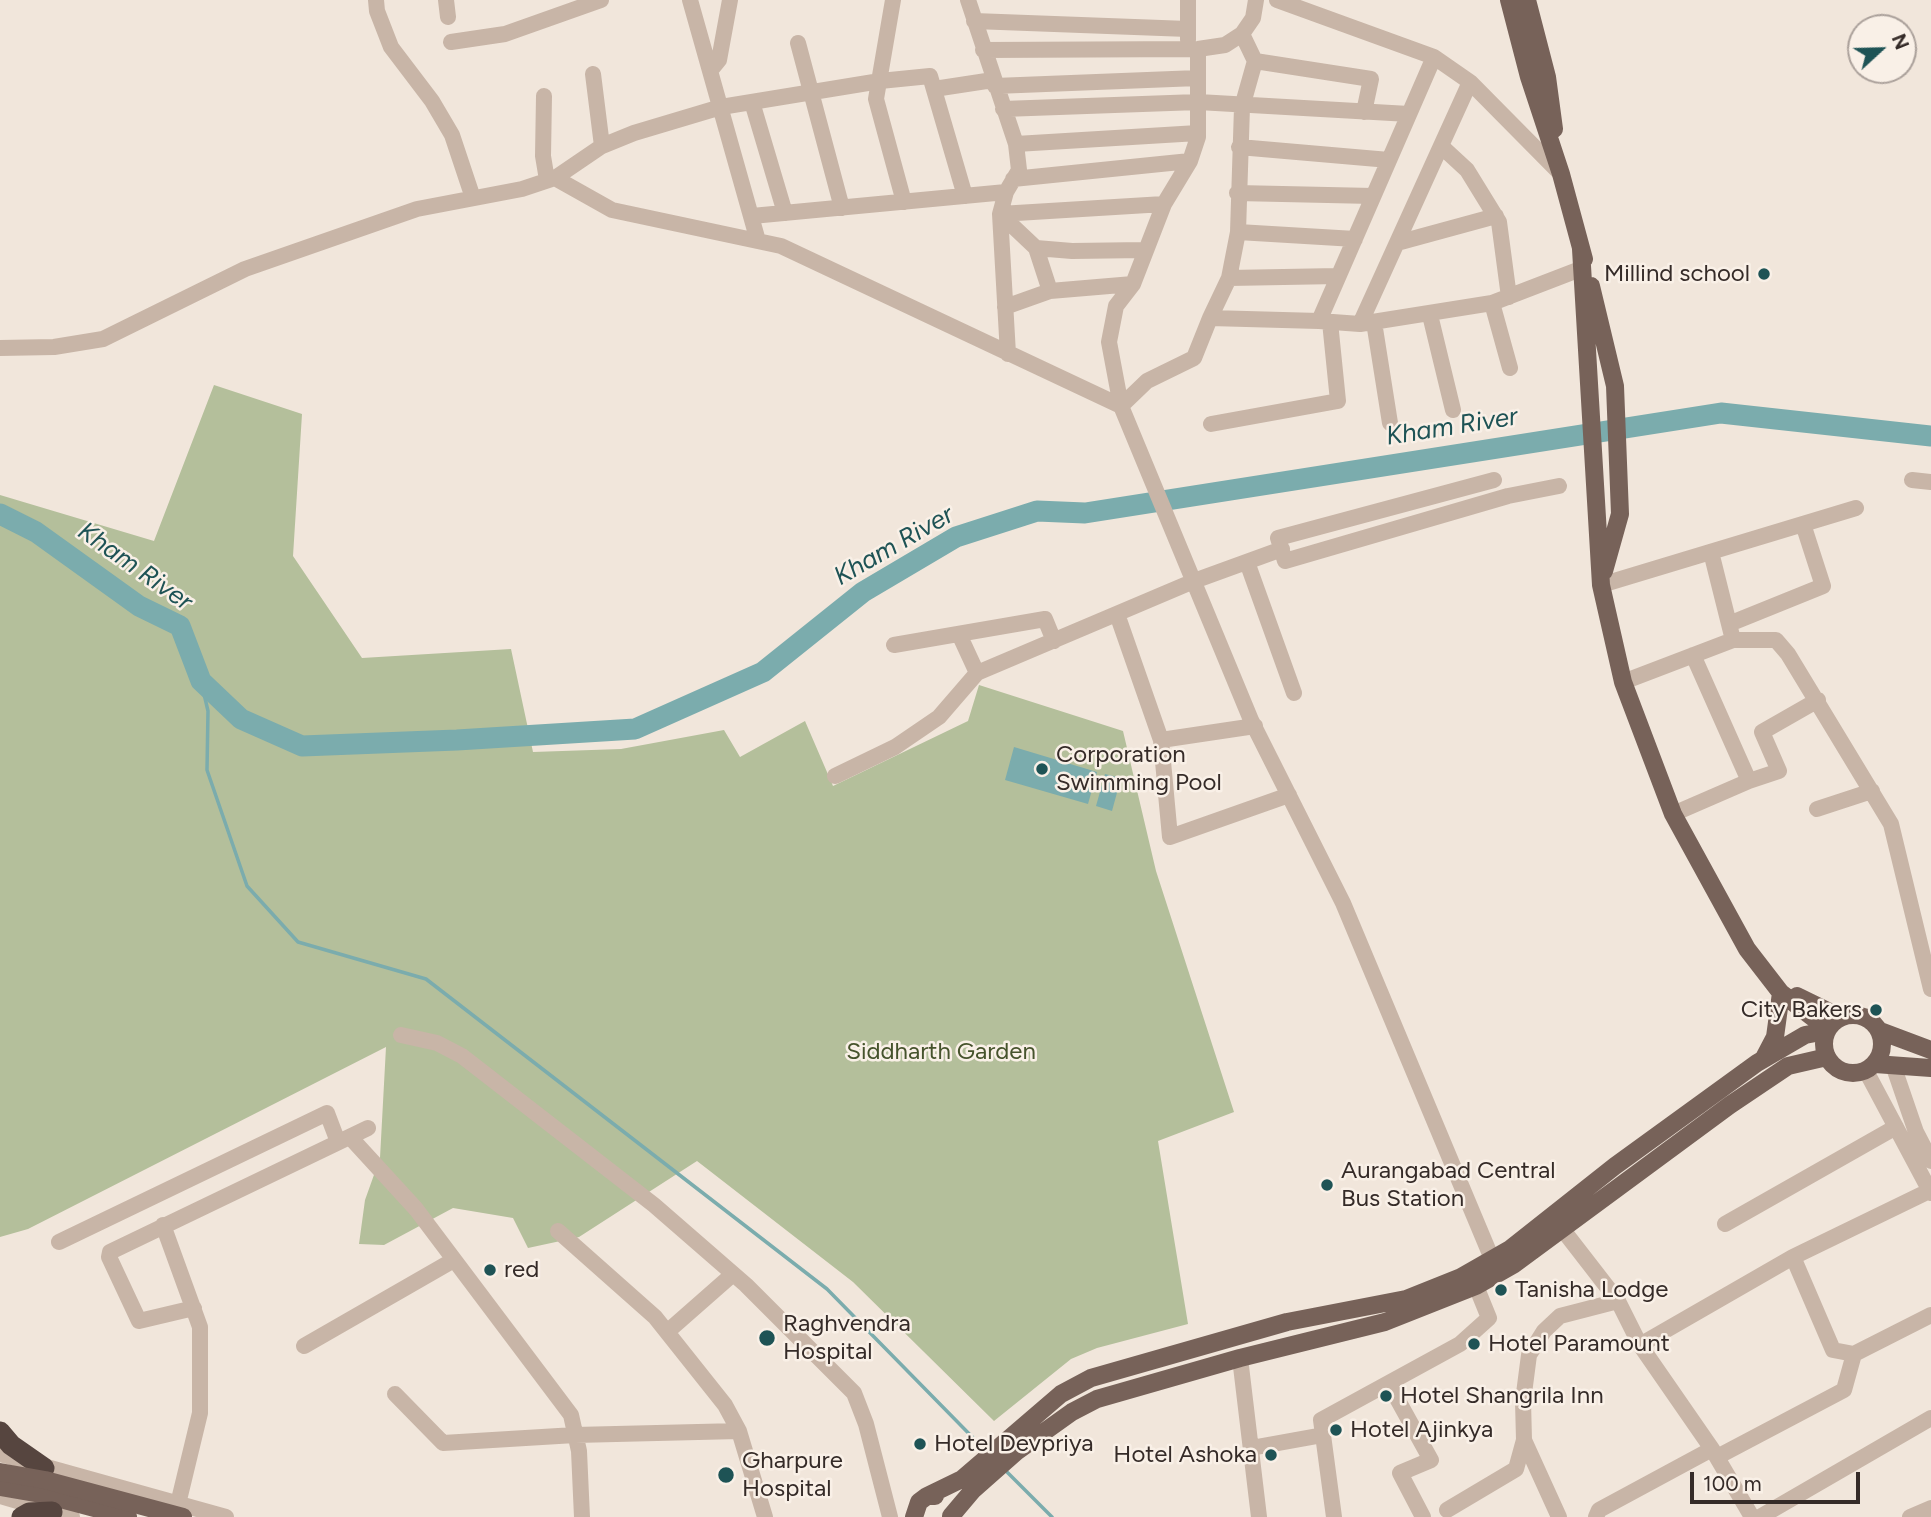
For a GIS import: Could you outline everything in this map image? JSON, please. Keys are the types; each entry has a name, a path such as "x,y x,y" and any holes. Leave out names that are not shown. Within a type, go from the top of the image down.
{"highway":[{"path":"0,1432 11,1445 44,1468"},
{"path":"0,1463 0,1485"},
{"path":"22,1517 29,1513 62,1514"}],"main road":[{"path":"1509,0 1528,78 1561,174 1615,386 1620,514 1601,584"},
{"path":"1527,0 1547,77 1561,174"},
{"path":"1581,249 1601,584 1623,682 1673,814 1747,949 1781,993 1832,1026"},
{"path":"1768,976 1807,1003 1832,1026"},
{"path":"1764,1058 1775,1037 1781,993"},
{"path":"901,1517 967,1485 1011,1446 1061,1394 1091,1378 1287,1322 1406,1299 1461,1277 1492,1259 1764,1058 1805,1035 1858,1015 1874,1023 1880,1031 1882,1048 1871,1067"},
{"path":"1832,1026 1824,1048 1827,1057 1839,1070 1857,1073 1871,1067 1894,1065 1931,1068"},
{"path":"1880,1031 1931,1050"},
{"path":"1011,1446 1097,1399 1240,1358 1393,1320 1476,1286 1513,1265 1563,1230 1730,1105 1788,1066 1827,1057"},
{"path":"0,1472 180,1511"},
{"path":"0,1485 128,1517"},
{"path":"950,1517 967,1485"},
{"path":"919,1507 944,1500 950,1517"}],"street":[{"path":"376,0 377,11 391,47 432,101 452,135 474,198"},
{"path":"446,0 448,17"},
{"path":"451,42 505,34 601,0"},
{"path":"690,0 758,241"},
{"path":"710,71 719,60 730,0"},
{"path":"892,0 876,99 904,202"},
{"path":"968,0 1016,144 1019,170 1000,214 1008,354"},
{"path":"1188,0 1188,29 1198,78 1198,133 1189,161 1164,204 1144,250 1133,284 1116,306 1109,342 1121,406 1255,726 1343,903 1492,1259"},
{"path":"984,50 1193,49 1225,45 1242,34 1253,18 1255,0"},
{"path":"1277,0 1434,57 1470,82 1561,174"},
{"path":"974,21 1188,29"},
{"path":"1121,406 1147,381 1194,358 1229,278 1238,232 1237,193 1242,107 1255,61 1242,34"},
{"path":"797,43 842,208"},
{"path":"1211,425 1338,401 1324,322 1338,276 1434,57"},
{"path":"1255,61 1371,79 1364,112"},
{"path":"593,74 602,146"},
{"path":"0,348 54,347 103,339 245,269 374,222 551,179 602,146 634,133 721,107 880,81 930,76 965,196"},
{"path":"934,89 994,83 1198,78"},
{"path":"1390,423 1367,323 1396,243 1470,82"},
{"path":"544,96 543,156 551,179 612,210 781,246 1121,406"},
{"path":"752,102 785,213"},
{"path":"1003,109 1198,102 1242,107 1409,114"},
{"path":"1016,144 1198,133"},
{"path":"1441,146 1467,170 1496,216 1506,258 1509,296"},
{"path":"1239,147 1389,160"},
{"path":"752,216 965,196 1010,186 1189,161"},
{"path":"1237,193 1373,196"},
{"path":"1000,214 1164,204"},
{"path":"1000,214 1036,248 1050,291"},
{"path":"1396,243 1496,216"},
{"path":"1238,232 1354,239"},
{"path":"1036,248 1072,251 1144,250"},
{"path":"1210,318 1367,323 1430,315 1492,303 1583,268"},
{"path":"1229,278 1338,276"},
{"path":"1005,307 1050,291 1133,284"},
{"path":"1492,303 1510,368"},
{"path":"1430,315 1453,410"},
{"path":"1494,480 1278,538 1285,561 1508,496 1559,486"},
{"path":"1912,480 1931,482"},
{"path":"1601,584 1856,508"},
{"path":"1623,682 1693,656 1731,632 1823,586 1803,524"},
{"path":"835,776 895,747 939,717 977,673 1194,582 1282,549"},
{"path":"1711,552 1731,632"},
{"path":"1247,562 1294,693"},
{"path":"1117,614 1160,740 1170,837 1289,795"},
{"path":"894,645 1045,619 1054,640"},
{"path":"1731,632 1776,640 1818,700 1891,824 1931,989"},
{"path":"959,634 977,673"},
{"path":"1693,656 1749,781"},
{"path":"1673,814 1779,771 1762,732 1818,700"},
{"path":"1160,740 1255,726"},
{"path":"1817,809 1872,791"},
{"path":"401,1035 437,1042 463,1056 654,1205 733,1274 854,1393 866,1424 890,1517"},
{"path":"1894,1065 1916,1132 1931,1161"},
{"path":"1640,1345 1793,1257 1930,1191 1896,1127 1871,1067"},
{"path":"59,1242 327,1113 344,1139 416,1209 452,1261 570,1415 579,1451 582,1517"},
{"path":"1725,1224 1896,1127"},
{"path":"194,1308 139,1321 109,1257 110,1252 368,1128"},
{"path":"163,1225 200,1326 200,1413 180,1511"},
{"path":"1563,1230 1618,1301 1640,1345 1714,1453 1752,1517"},
{"path":"558,1231 655,1317 725,1405 739,1431 765,1517"},
{"path":"1793,1257 1833,1350 1854,1354 1931,1315"},
{"path":"304,1346 452,1261"},
{"path":"667,1332 733,1274"},
{"path":"1334,1517 1321,1420 1460,1344 1489,1318 1476,1286"},
{"path":"1447,1510 1516,1469 1524,1440 1523,1401 1529,1355 1544,1331 1560,1315 1618,1301"},
{"path":"1597,1517 1599,1510 1844,1390 1854,1354"},
{"path":"1240,1358 1259,1517"},
{"path":"1389,1384 1431,1460 1400,1473 1423,1517"},
{"path":"395,1394 443,1443 575,1434 739,1431"},
{"path":"1760,1517 1931,1418"},
{"path":"1251,1448 1323,1436"},
{"path":"1524,1440 1559,1517"},
{"path":"0,1454 180,1511 226,1517"},
{"path":"0,1496 62,1514"},
{"path":"1910,1517 1931,1508"}],"green space":[{"name":"Siddharth Garden","path":"214,385 302,414 293,556 362,658 511,649 533,752 621,749 724,730 740,757 805,721 833,786 968,721 979,685 1123,731 1156,871 1234,1112 1158,1141 1188,1324 1097,1348 1071,1359 994,1421 853,1282 697,1161 579,1237 528,1248 513,1218 453,1208 384,1245 359,1244 365,1200 380,1158 386,1047 28,1229 0,1237 0,495 154,541"}],"water":[{"path":"1014,747 1097,772 1088,804 1005,780"},
{"path":"1105,774 1121,778 1112,811 1096,806"}],"waterway":[{"name":"Kham River","path":"0,514 36,532 139,606 180,626 201,681 241,719 302,746 457,740 635,729 763,672 863,592 956,537 1037,511 1085,513 1721,413 1931,436"},
{"path":"201,681 208,711 207,770 247,886 298,942 426,979 827,1289 986,1451"},
{"path":"1004,1469 1052,1517"}],"place":[{"name":"Millind school","path":"1764,274"},
{"name":"Corporation Swimming Pool","path":"1042,769"},
{"name":"City Bakers","path":"1876,1010"},
{"name":"Aurangabad Central Bus Station","path":"1327,1185"},
{"name":"red","path":"490,1270"},
{"name":"Tanisha Lodge","path":"1501,1290"},
{"name":"Raghvendra Hospital","path":"767,1338"},
{"name":"Hotel Paramount","path":"1474,1344"},
{"name":"Hotel Shangrila Inn","path":"1386,1396"},
{"name":"Hotel Ajinkya","path":"1336,1430"},
{"name":"Hotel Devpriya","path":"920,1444"},
{"name":"Hotel Ashoka","path":"1271,1455"},
{"name":"Gharpure Hospital","path":"726,1475"}]}
